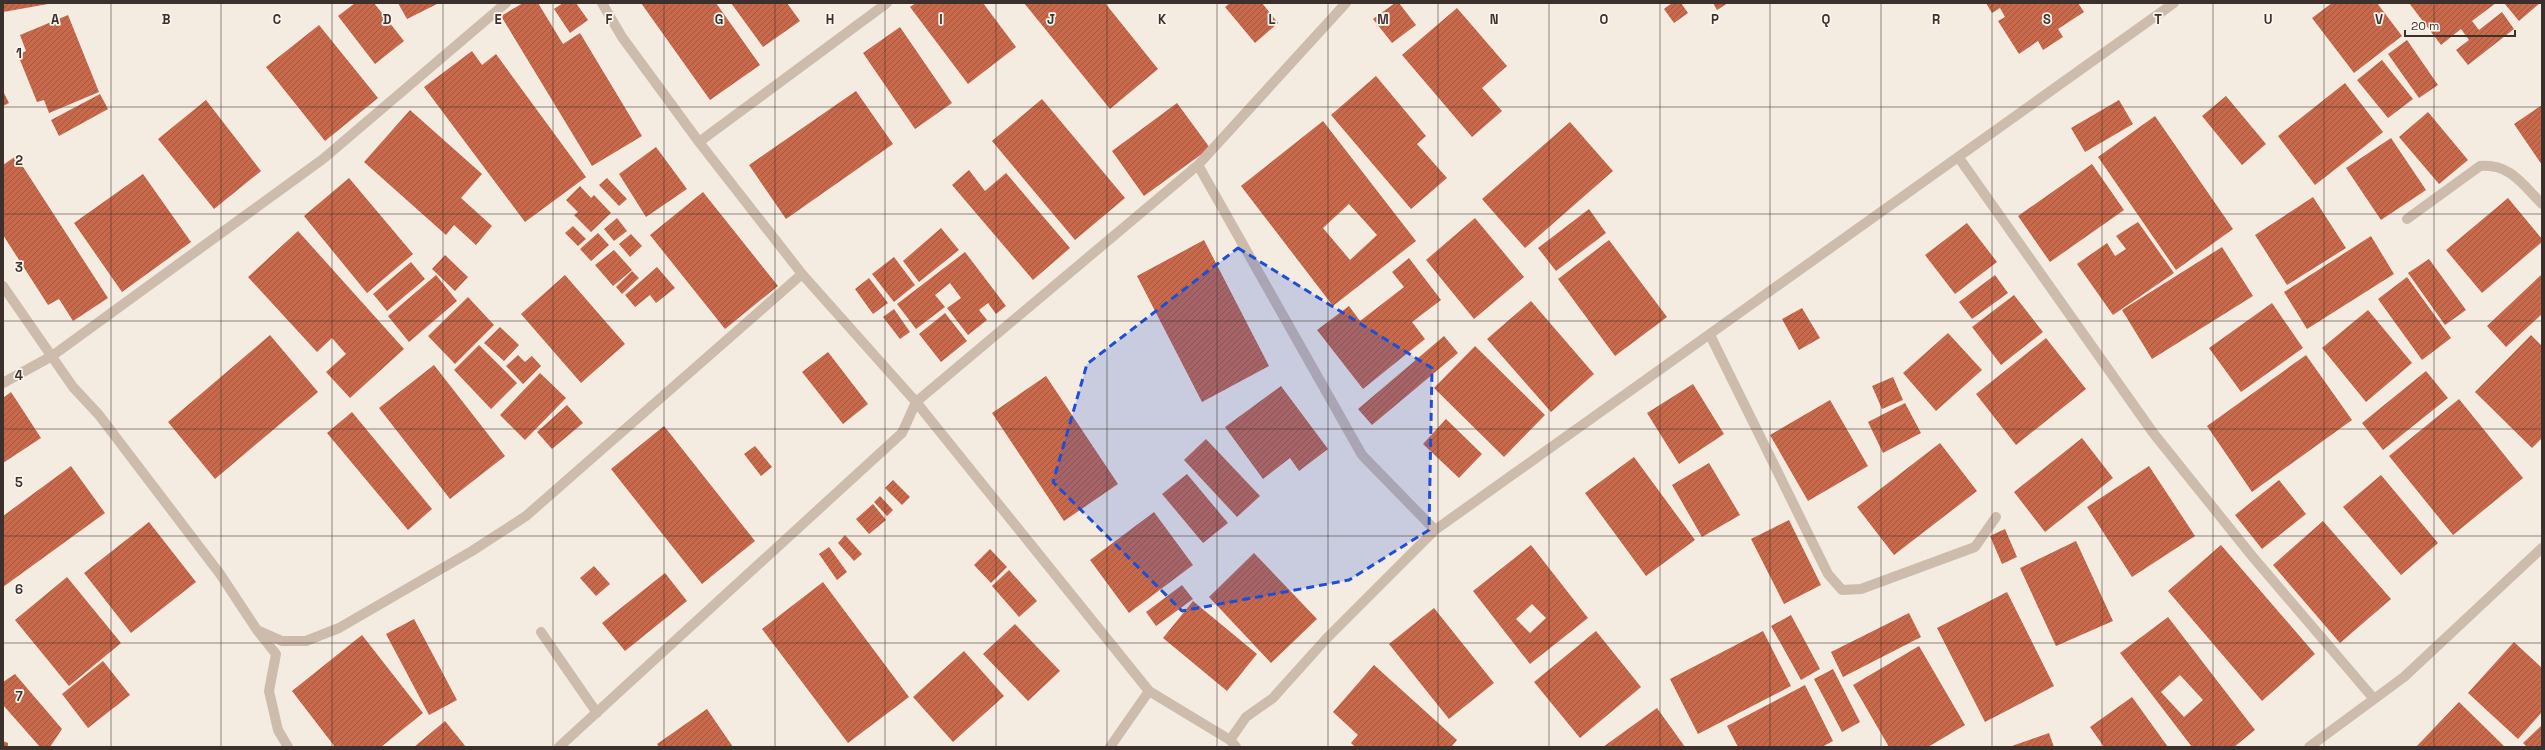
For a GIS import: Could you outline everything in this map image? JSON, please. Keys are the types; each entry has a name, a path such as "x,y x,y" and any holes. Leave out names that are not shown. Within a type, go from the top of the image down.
{"street":[{"path":"3,383 52,356 323,159 506,3"},
{"path":"602,3 622,37 699,142 802,274 916,402 1149,691 1233,743 1246,717 1273,698 1326,639 1435,530 1959,158 2174,3"},
{"path":"699,142 887,3"},
{"path":"560,747 902,433 916,402 1198,165 1346,3"},
{"path":"1959,158 2154,434 2252,556 2374,700"},
{"path":"2407,219 2480,166 2494,164 2510,172 2542,204"},
{"path":"1198,165 1362,455 1435,530"},
{"path":"257,630 282,641 306,641 339,628 472,551 526,516 802,274"},
{"path":"3,286 73,387 99,415 220,574 257,630 276,654 269,691 278,730 288,747"},
{"path":"1710,335 1828,574 1842,590 1861,589 1974,547 1996,517"},
{"path":"2309,747 2404,677 2542,548"},
{"path":"541,632 597,713"},
{"path":"1110,747 1149,691"}],"highlighted area":[{"path":"1238,248 1432,368 1429,530 1349,580 1182,611 1053,482 1087,364"}],"building":[{"path":"3,3 48,3 48,4 3,12"},
{"path":"355,3 374,3 404,41 375,64 338,16"},
{"path":"398,3 439,3 407,19"},
{"path":"523,3 538,3 563,44 580,33 642,136 592,166 501,16"},
{"path":"563,3 576,3 588,20 570,33 554,9"},
{"path":"641,3 716,3 760,65 710,100"},
{"path":"731,3 787,3 800,21 763,47"},
{"path":"916,3 983,3 1016,47 968,84 910,7"},
{"path":"1024,3 1105,3 1158,69 1110,109"},
{"path":"1230,3 1262,3 1278,23 1255,43 1225,7"},
{"path":"1395,3 1399,3 1416,25 1392,43 1373,19"},
{"path":"1672,3 1681,3 1688,13 1674,23 1664,9"},
{"path":"1713,3 1728,3 1717,10"},
{"path":"1986,3 2078,3 2084,12 2058,29 2063,37 2043,50 2038,41 2019,54 1998,21 2005,17 2000,8 1992,13"},
{"path":"2332,3 2377,3 2402,36 2354,73 2312,18"},
{"path":"2409,3 2496,3 2472,21 2479,30 2502,12 2514,29 2468,65 2456,50 2469,40 2461,29 2441,45"},
{"path":"2504,3 2540,3 2519,21"},
{"path":"1457,8 1507,66 1482,88 1502,111 1472,137 1402,55"},
{"path":"68,15 99,92 49,113 44,100 37,102 18,55 26,51 20,35"},
{"path":"319,25 378,98 325,141 266,67"},
{"path":"900,27 952,103 915,129 863,53"},
{"path":"2407,40 2438,85 2419,98 2388,54"},
{"path":"472,51 482,65 496,54 586,177 525,222 424,87"},
{"path":"2382,60 2413,99 2388,118 2357,80"},
{"path":"1376,76 1426,136 1417,144 1447,178 1411,209 1331,115"},
{"path":"2345,83 2383,132 2315,185 2278,136"},
{"path":"3,91 9,103 3,106"},
{"path":"856,91 893,144 786,219 749,165"},
{"path":"100,94 108,109 59,136 51,120"},
{"path":"2226,96 2266,144 2242,165 2202,116"},
{"path":"1042,99 1125,198 1075,240 992,141"},
{"path":"206,100 261,171 214,209 158,139"},
{"path":"2119,100 2133,124 2085,152 2071,128"},
{"path":"1177,103 1210,148 1144,196 1112,151"},
{"path":"2542,105 2542,165 2514,124"},
{"path":"410,110 482,174 461,198 492,226 476,245 454,225 446,235 364,162"},
{"path":"2428,112 2468,160 2439,184 2399,137"},
{"path":"2155,116 2233,229 2176,270 2098,157"},
{"path":"1323,121 1416,241 1333,306 1241,186","holes":["1349,204 1377,235 1350,260 1323,228"]},
{"path":"1570,122 1613,171 1525,248 1482,199"},
{"path":"2391,138 2426,190 2381,220 2346,168"},
{"path":"656,147 687,189 646,217 619,174"},
{"path":"16,156 108,298 73,321 59,299 48,305 3,235 3,165"},
{"path":"2092,164 2124,210 2050,262 2018,216"},
{"path":"969,170 985,191 1006,173 1070,248 1033,280 952,185"},
{"path":"143,174 191,242 122,292 74,223"},
{"path":"349,178 413,254 367,293 304,216"},
{"path":"607,178 627,199 619,206 599,185"},
{"path":"580,186 591,198 594,195 611,213 591,232 574,215 578,212 566,200"},
{"path":"703,192 778,286 725,329 650,235"},
{"path":"2313,197 2346,248 2287,285 2255,235"},
{"path":"2508,198 2542,239 2542,242 2482,293 2446,250"},
{"path":"1589,209 1606,233 1556,271 1538,248"},
{"path":"617,218 627,231 614,241 604,229"},
{"path":"1475,218 1524,277 1474,319 1426,260"},
{"path":"2138,222 2174,273 2113,315 2077,264 2107,243 2115,256 2126,249 2116,236"},
{"path":"1967,223 1997,262 1955,294 1925,255"},
{"path":"573,226 586,239 578,246 565,233"},
{"path":"941,228 959,250 919,282 903,261"},
{"path":"298,231 404,349 350,398 326,372 346,354 332,338 317,352 248,277"},
{"path":"598,233 609,245 591,261 580,249"},
{"path":"631,234 642,246 630,257 619,244"},
{"path":"2371,236 2394,274 2307,329 2284,292"},
{"path":"1204,240 1269,366 1202,402 1137,276"},
{"path":"1609,240 1667,317 1615,356 1558,279"},
{"path":"2222,247 2253,296 2152,359 2122,310"},
{"path":"614,250 632,270 613,286 595,265"},
{"path":"965,252 1006,306 996,314 988,303 979,310 987,320 968,335 947,308 961,298 950,283 935,295 945,307 916,329 897,304"},
{"path":"445,255 468,277 455,291 432,269"},
{"path":"894,257 915,285 894,302 872,274"},
{"path":"1409,258 1441,300 1412,322 1425,339 1363,389 1317,330 1349,306 1360,321 1404,287 1392,272"},
{"path":"2429,259 2466,310 2445,325 2408,273"},
{"path":"411,262 425,279 387,311 373,294"},
{"path":"657,267 675,288 656,303 650,295 635,307 625,295"},
{"path":"632,271 639,278 622,294 616,287"},
{"path":"2542,274 2542,314 2506,347 2487,326"},
{"path":"436,275 457,301 409,342 388,316"},
{"path":"565,275 625,344 581,383 521,314"},
{"path":"1995,275 2008,293 1972,319 1959,302"},
{"path":"2407,277 2451,338 2422,360 2378,299"},
{"path":"869,278 888,303 873,314 855,289"},
{"path":"2014,295 2043,332 2001,365 1972,327"},
{"path":"468,297 494,325 455,364 428,336"},
{"path":"1531,301 1594,374 1551,412 1487,339"},
{"path":"2272,303 2303,348 2241,392 2209,348"},
{"path":"1802,308 1820,338 1799,350 1782,319"},
{"path":"894,309 910,332 900,339 883,317"},
{"path":"2368,310 2412,363 2366,402 2322,348"},
{"path":"945,313 967,341 941,362 919,334"},
{"path":"500,327 519,345 504,361 484,343"},
{"path":"1948,333 1982,370 1936,411 1903,373"},
{"path":"270,335 318,392 215,479 168,422"},
{"path":"2531,335 2542,346 2542,438 2532,448 2475,392"},
{"path":"1444,336 1458,353 1372,425 1358,409"},
{"path":"2046,338 2086,389 2016,445 1976,394"},
{"path":"479,345 517,383 491,409 454,370"},
{"path":"1475,346 1545,415 1504,457 1434,388"},
{"path":"828,352 868,404 843,424 802,372"},
{"path":"518,355 525,362 532,356 541,366 523,384 506,366"},
{"path":"2306,355 2352,420 2252,492 2207,426"},
{"path":"434,365 505,456 450,499 379,408"},
{"path":"2426,371 2448,398 2383,450 2362,423"},
{"path":"540,373 566,398 525,440 500,415"},
{"path":"1046,376 1118,484 1064,521 992,413"},
{"path":"1893,377 1903,400 1882,409 1872,386"},
{"path":"1693,384 1724,434 1679,464 1647,413"},
{"path":"1281,386 1328,449 1299,471 1290,458 1263,479 1225,427"},
{"path":"11,392 41,438 3,463 3,398"},
{"path":"2459,399 2523,478 2453,535 2389,456"},
{"path":"1830,400 1868,466 1808,501 1770,435"},
{"path":"1905,403 1921,433 1883,453 1868,422"},
{"path":"567,405 583,423 552,449 537,432"},
{"path":"352,412 432,509 408,530 327,433"},
{"path":"1446,419 1482,454 1459,478 1423,444"},
{"path":"664,426 755,541 702,584 611,469"},
{"path":"2082,438 2113,478 2045,532 2014,492"},
{"path":"1206,439 1260,496 1237,517 1184,460"},
{"path":"1940,443 1977,491 1894,555 1857,507"},
{"path":"755,446 772,467 761,476 744,454"},
{"path":"1634,457 1695,540 1646,576 1585,493"},
{"path":"1709,463 1740,515 1702,537 1672,485"},
{"path":"71,466 105,513 3,587 3,516"},
{"path":"2149,466 2195,536 2132,577 2087,507"},
{"path":"1187,474 1228,523 1203,543 1162,494"},
{"path":"2381,475 2438,543 2401,575 2343,507"},
{"path":"893,480 910,497 902,505 885,488"},
{"path":"2279,480 2306,514 2262,549 2235,515"},
{"path":"880,496 893,510 887,516 874,502"},
{"path":"873,504 886,520 869,534 856,519"},
{"path":"1154,512 1193,565 1129,613 1090,560"},
{"path":"1789,520 1821,585 1784,604 1751,539"},
{"path":"2323,521 2391,599 2340,643 2273,565"},
{"path":"149,522 196,582 131,633 84,573"},
{"path":"2005,529 2017,557 2002,564 1990,536"},
{"path":"845,535 862,554 854,561 838,543"},
{"path":"2076,541 2113,621 2056,646 2020,568"},
{"path":"1531,545 1588,618 1530,664 1473,591","holes":["1532,604 1546,618 1530,633 1516,619"]},
{"path":"2221,545 2315,654 2262,701 2168,591"},
{"path":"829,547 847,572 837,580 819,554"},
{"path":"990,549 1007,567 991,583 974,565"},
{"path":"1254,553 1317,619 1271,663 1209,597"},
{"path":"594,566 610,584 596,596 580,578"},
{"path":"1009,570 1037,601 1019,617 992,586"},
{"path":"665,573 687,601 625,651 602,623"},
{"path":"67,577 121,643 69,686 15,620"},
{"path":"823,582 909,697 848,743 762,629"},
{"path":"1182,585 1193,599 1156,626 1146,612"},
{"path":"2007,592 2054,686 1985,722 1937,628"},
{"path":"1193,601 1257,654 1227,691 1163,638"},
{"path":"1434,608 1494,683 1449,719 1389,644"},
{"path":"1909,613 1921,637 1843,677 1831,652"},
{"path":"1791,615 1820,669 1801,680 1771,626"},
{"path":"2168,617 2255,730 2234,747 2192,747 2120,653","holes":["2180,675 2203,700 2184,717 2161,692"]},
{"path":"414,619 457,700 429,715 386,634"},
{"path":"1015,624 1060,671 1028,701 983,654"},
{"path":"1596,631 1641,687 1580,738 1534,682"},
{"path":"1763,631 1791,686 1698,734 1670,679"},
{"path":"362,635 423,713 381,747 335,747 292,691"},
{"path":"2514,642 2542,668 2542,712 2518,739 2468,693"},
{"path":"1919,646 1965,725 1928,747 1889,747 1853,685"},
{"path":"964,651 1004,696 953,742 913,697"},
{"path":"103,661 130,695 88,728 62,694"},
{"path":"1374,665 1457,740 1451,747 1355,747 1351,743 1358,735 1333,712"},
{"path":"1833,669 1860,722 1842,732 1814,679"},
{"path":"15,674 62,729 50,747 40,747 3,705 3,682"},
{"path":"1805,685 1833,741 1822,747 1738,747 1727,726"},
{"path":"2132,697 2168,747 2104,747 2090,727"},
{"path":"2459,702 2505,747 2416,747"},
{"path":"1657,708 1685,747 1603,747"},
{"path":"707,709 733,747 659,747 657,744"},
{"path":"445,721 466,747 414,747"},
{"path":"2542,725 2542,747 2527,747 2523,743"},
{"path":"2049,733 2054,747 2009,747"},
{"path":"3,741 8,743 8,747 3,747"}]}
